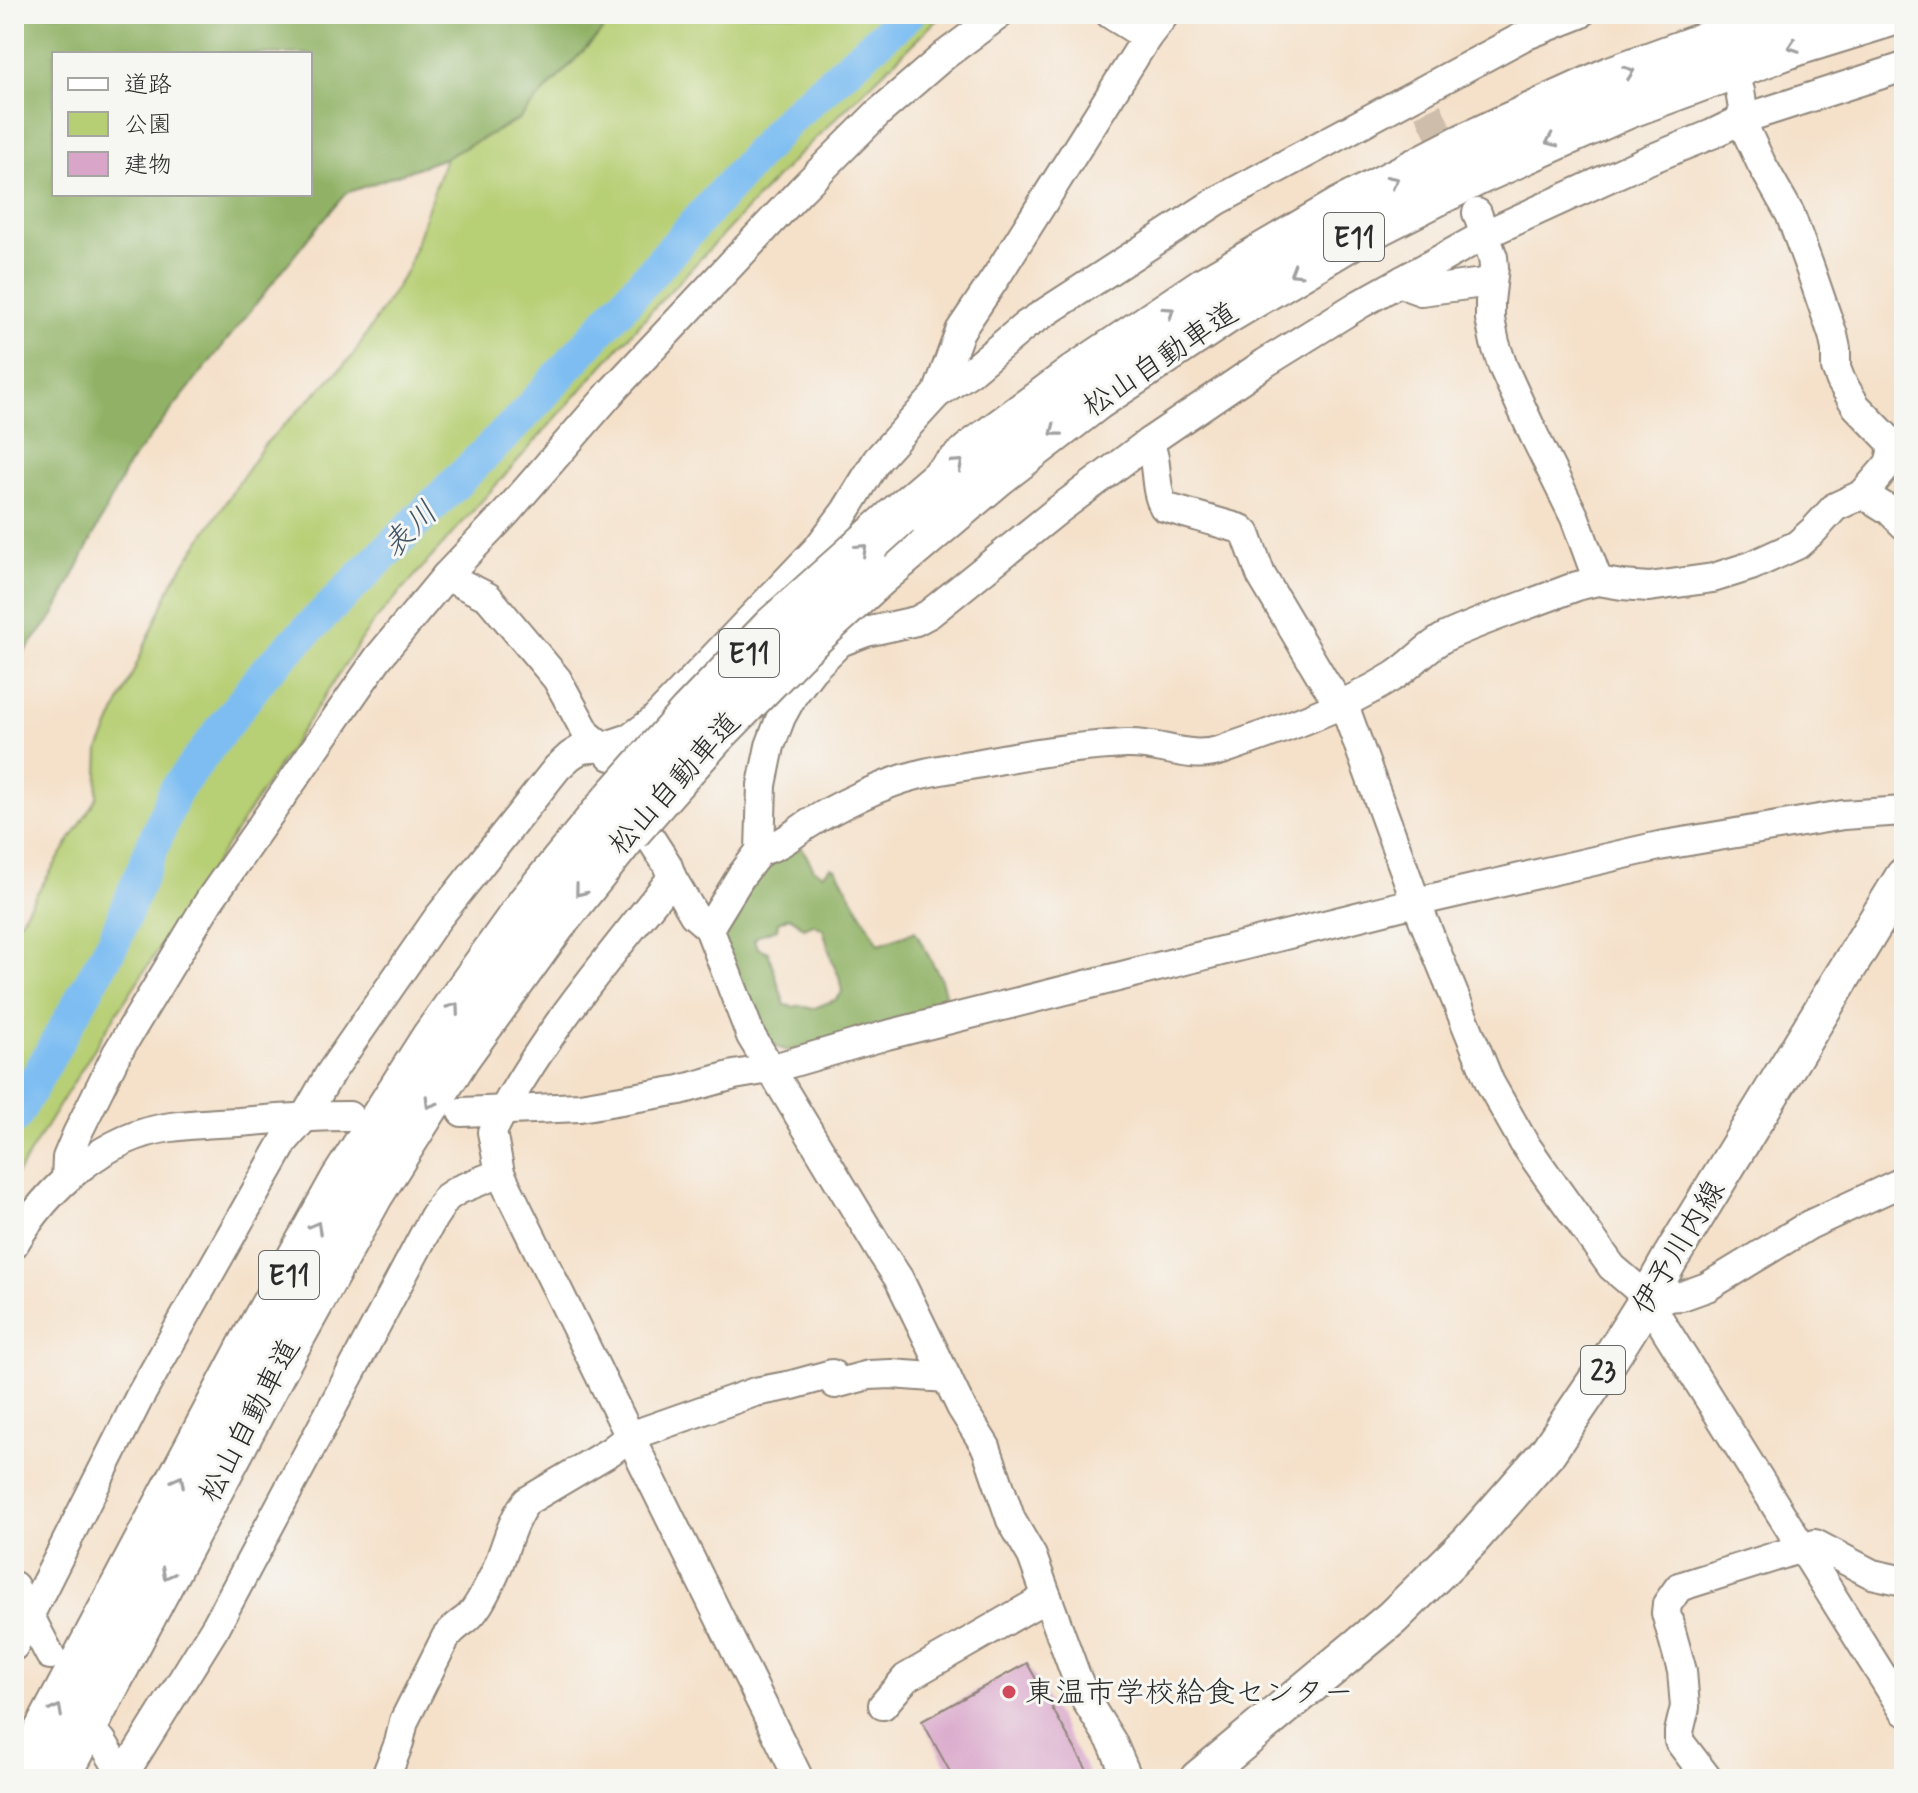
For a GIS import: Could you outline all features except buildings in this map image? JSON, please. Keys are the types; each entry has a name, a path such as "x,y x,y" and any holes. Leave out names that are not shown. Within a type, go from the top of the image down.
{"highway":[{"name":"松山自動車道","path":"58,1779 273,1373 372,1194 459,1056 555,923 620,817 690,714 773,628 976,449 1080,372 1205,288 1340,209 1464,145 1613,77 1786,14"},
{"name":"松山自動車道","path":"20,1779 250,1345 342,1180 432,1039 529,903 733,716 796,651 985,485 1096,399 1224,314 1355,236 1477,174 1625,108 1797,44 1894,14"}],"main road":[{"name":"伊予川内線","path":"1198,1779 1392,1618 1469,1542 1547,1453 1648,1298 1904,876"}],"street":[{"path":"66,1179 67,1158 117,1053 209,901 378,658 446,576 506,513 614,389 823,168 878,113 945,55 1000,14"},
{"path":"1110,14 1147,37"},
{"path":"937,394 960,331 1147,37 1165,14"},
{"path":"14,1646 139,1398 285,1140 305,1117 329,1075 437,919 557,768 581,749 603,747 630,738 653,721 817,549 845,512 877,460 937,394 970,372 1026,325 1217,201 1424,101 1524,36 1580,14"},
{"path":"709,928 760,851 762,785 770,746 781,717 802,682 840,642 866,632 916,621 929,614 1058,510 1149,442 1265,363 1403,280 1482,224 1712,134 1742,105 1904,67"},
{"path":"760,851 788,840 807,825 856,799 917,775 1078,747 1130,743 1175,752 1217,752 1340,704 1394,676 1444,638 1577,586 1598,581 1649,587 1713,578 1751,566 1797,545 1835,507 1863,494 1889,464 1891,442 1856,406 1841,381 1836,368 1833,335 1801,243 1790,214 1754,151 1742,105"},
{"path":"1482,224 1493,257 1490,319 1495,343 1534,435 1575,518 1598,581"},
{"path":"1403,280 1421,291 1491,282"},
{"path":"1149,442 1164,507 1241,529 1246,534 1261,575 1348,716 1416,902 1490,1083 1524,1143 1612,1267 1648,1298 1904,1711"},
{"path":"1863,494 1889,510 1904,525"},
{"path":"817,549 840,642"},
{"path":"446,576 488,597 560,684 587,734 619,765 647,833 694,915 709,928 751,1036 899,1279 961,1407 986,1447 1011,1520 1032,1556 1087,1702 1112,1742 1128,1779"},
{"path":"462,1112 580,1107 680,1090 1416,902 1659,846 1843,815 1904,811"},
{"path":"672,878 566,1013 492,1132 500,1173 799,1779"},
{"path":"14,1244 27,1222 66,1179 94,1157 118,1144 169,1127 349,1116"},
{"path":"102,1741 123,1778 216,1626 433,1218 446,1198 500,1173"},
{"path":"1648,1298 1682,1296 1707,1287 1809,1225 1904,1181"},
{"path":"385,1779 404,1721 446,1637 454,1626 466,1620 490,1584 519,1511 527,1501 611,1451 630,1436 755,1392 832,1374 835,1384 869,1375 947,1378"},
{"path":"1708,1779 1679,1741 1685,1707 1682,1671 1666,1613 1667,1604 1679,1587 1815,1544 1872,1574 1904,1581"},
{"path":"14,1586 50,1655"},
{"path":"883,1705 906,1678 1047,1597"}],"green space":[{"path":"14,14 618,14 519,119 445,158 346,193 128,465 54,615 14,665"},
{"path":"618,14 943,14 796,157 654,308 371,625 107,1028 14,1179 14,930 97,797 99,750 173,581 264,445 352,357 407,270 445,158 519,119"},
{"path":"801,846 814,869 823,874 831,867 836,869 879,944 915,931 940,977 946,996 938,999 942,1011 788,1051 771,1045 760,1035 717,927 755,876","holes":["789,917 804,928 813,924 823,929 842,992 837,999 812,1009 785,1005 768,952 758,948 754,940 777,929 778,922"]}],"waterway":[{"name":"表川","path":"14,1118 114,941 175,791 265,672 523,416 788,120 908,14"}],"tunnel":[{"path":"1428,110 1456,169"}],"place":[{"name":"東温市学校給食センター","path":"1009,1692"}]}
